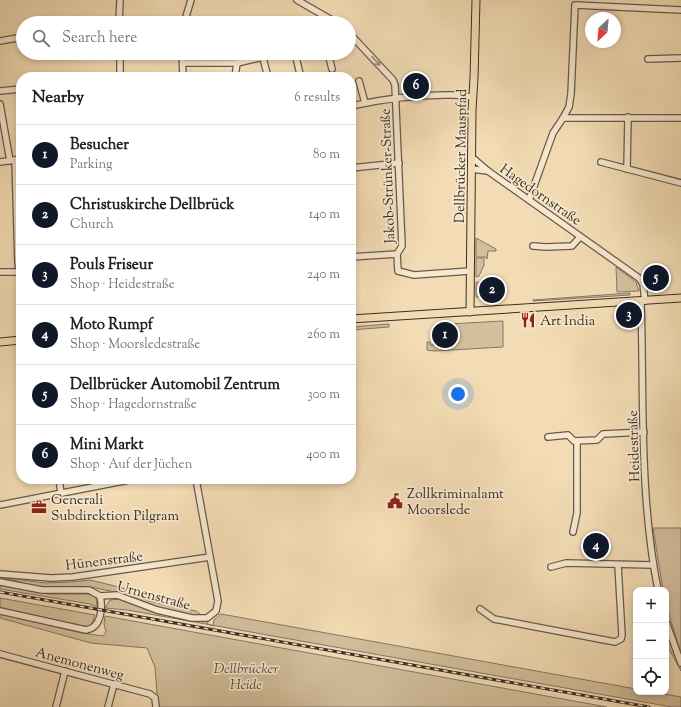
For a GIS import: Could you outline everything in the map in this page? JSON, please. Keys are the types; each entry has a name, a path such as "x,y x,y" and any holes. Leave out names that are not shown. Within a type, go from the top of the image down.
{"main road":[{"name":"Dellbrücker Mauspfad","path":"470,312 472,98 476,0"},
{"path":"356,319 681,298"},
{"path":"0,342 16,340"}],"street":[{"path":"120,0 120,16"},
{"path":"186,16 191,0"},
{"path":"297,0 325,16"},
{"path":"529,200 553,133 564,118 568,107 571,94 575,5 681,10"},
{"path":"0,41 16,38"},
{"name":"Jakob-Strünker-Straße","path":"356,40 393,80 395,85 402,246 400,252 397,254"},
{"path":"648,59 681,58"},
{"path":"120,60 120,72"},
{"path":"183,72 182,63 237,64 254,60"},
{"path":"264,60 267,72"},
{"path":"297,60 300,72"},
{"path":"330,60 332,69"},
{"path":"236,72 237,64"},
{"path":"359,81 365,103"},
{"path":"0,91 16,89"},
{"path":"356,105 396,97 463,95 472,98"},
{"path":"0,104 15,160 16,182"},
{"path":"627,169 628,117"},
{"path":"564,118 681,118"},
{"name":"Hagedornstraße","path":"471,159 474,159 482,164 488,171 642,281 644,288 643,301"},
{"path":"0,162 15,160"},
{"path":"601,162 681,183"},
{"path":"356,167 399,163"},
{"name":"Hagedornstraße","path":"471,169 488,171"},
{"name":"Hagedornstraße","path":"533,246 572,246 580,237"},
{"path":"356,257 397,254 398,271 410,274 470,272"},
{"path":"0,272 16,272"},
{"name":"Heidestraße","path":"643,301 646,510 657,587"},
{"path":"548,436 568,436 577,441 597,440 603,434 644,432"},
{"path":"573,532 577,513 577,441"},
{"path":"60,484 61,494"},
{"path":"0,505 105,484"},
{"name":"Urnenstraße","path":"0,582 42,590 89,590 100,596 117,596 170,614 192,618 207,618 216,612 218,605 197,484"},
{"name":"Hünenstraße","path":"0,574 52,578 73,577 210,557"},
{"path":"551,567 566,563 653,565"},
{"path":"480,609 494,619 615,642 621,639 622,636 618,565"},
{"path":"0,611 86,630 91,629 98,621 101,607 100,596"},
{"path":"666,623 681,663"},
{"name":"Anemonenweg","path":"0,654 114,684 153,696 156,707"},
{"path":"56,707 65,671"},
{"path":"108,707 114,684"}],"green space":[{"path":"476,238 496,249 496,251 488,251 487,259 486,257 476,257"},
{"path":"476,258 484,258 484,265 479,276 476,277"},
{"path":"616,267 636,282 639,291 617,292"},
{"path":"476,282 485,283 485,297 476,297"},
{"path":"630,293 630,295 533,301 533,300"},
{"path":"503,321 503,347 434,351 427,350 427,342 430,342 430,345 437,345 438,342 441,342 442,346 450,346 449,339 446,339 449,337 449,324"},
{"path":"389,324 389,327 356,330 356,327"},
{"path":"653,528 681,528 681,653 669,615 669,587 663,587"},
{"path":"0,577 45,583 90,580 123,588 149,601 196,611 201,615 179,614 159,609 115,592 91,587 40,587"},
{"path":"0,585 49,594 92,594 96,597 97,607 90,604 0,589"},
{"path":"0,598 95,615 92,624 87,627 79,626 0,608"},
{"path":"120,599 162,614 207,622 210,625 127,610 105,608 110,600"},
{"name":"Dellbrücker Heide","path":"0,613 77,632 103,636 106,632 104,624 105,616 607,707 158,707 155,667 147,648 91,643 0,618"},
{"path":"221,614 633,688 633,695 669,695 681,697 681,707 672,707 213,625 214,620"},
{"path":"669,636 681,668 681,671 669,649"}],"railway":[{"path":"0,592 649,707"}],"place":[{"name":"Mini Markt","path":"416,86"},
{"name":"Dellbrücker Automobil Zentrum","path":"656,278"},
{"name":"Christuskirche Dellbrück","path":"492,290"},
{"name":"Pouls Friseur","path":"629,315"},
{"name":"Art India","path":"528,320"},
{"name":"Besucher","path":"445,335"},
{"name":"Zollkriminalamt Moorslede","path":"395,501"},
{"name":"Generali Subdirektion Pilgram","path":"39,507"},
{"name":"Moto Rumpf","path":"596,546"}]}
